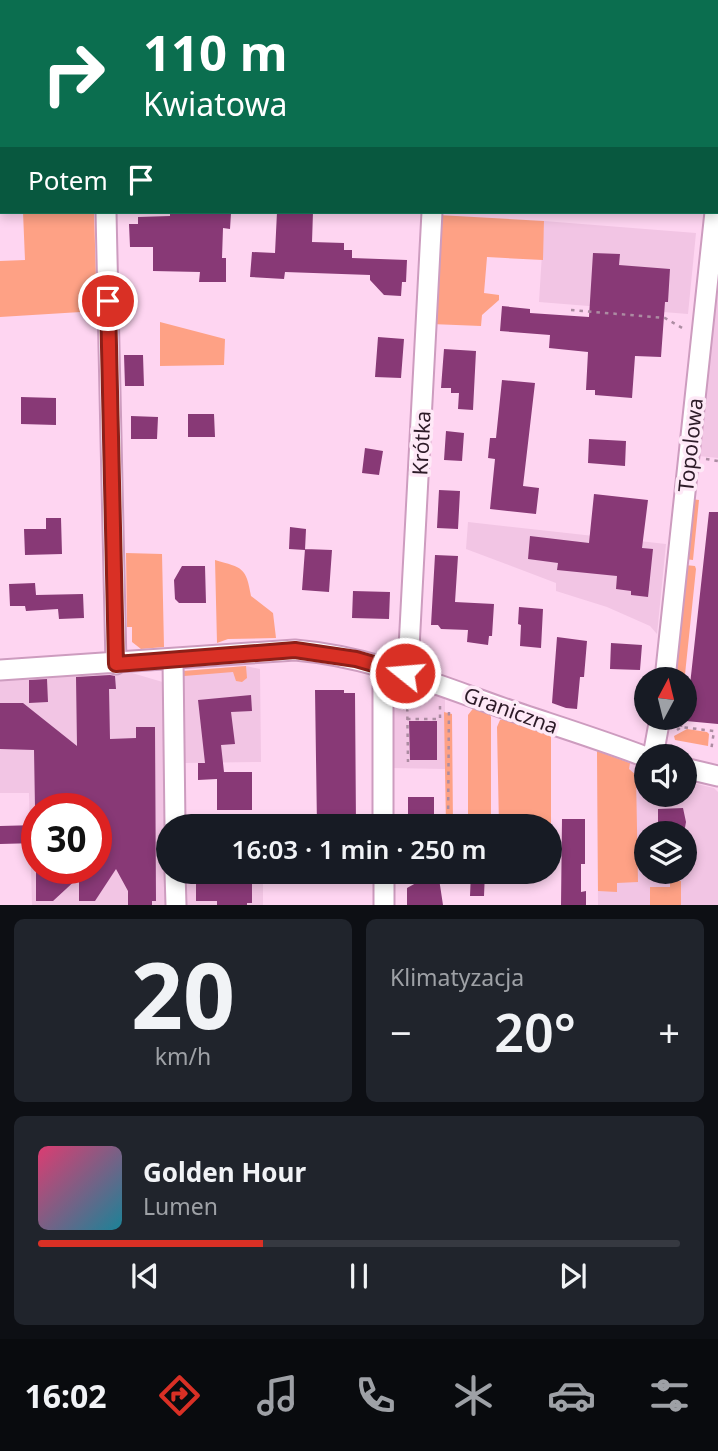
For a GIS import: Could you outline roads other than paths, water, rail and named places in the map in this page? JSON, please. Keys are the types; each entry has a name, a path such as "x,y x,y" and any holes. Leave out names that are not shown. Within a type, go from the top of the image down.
{"street":[{"path":"106,214 116,664"},
{"name":"Krótka","path":"406,678 432,214"},
{"name":"Topolowa","path":"666,667 715,214"},
{"name":"Graniczna","path":"0,670 295,650 341,656 383,667 406,678 634,753"},
{"path":"173,659 175,814"},
{"path":"383,667 383,814"},
{"path":"697,771 718,776"},
{"path":"176,884 176,905"},
{"path":"384,884 384,905"}]}
